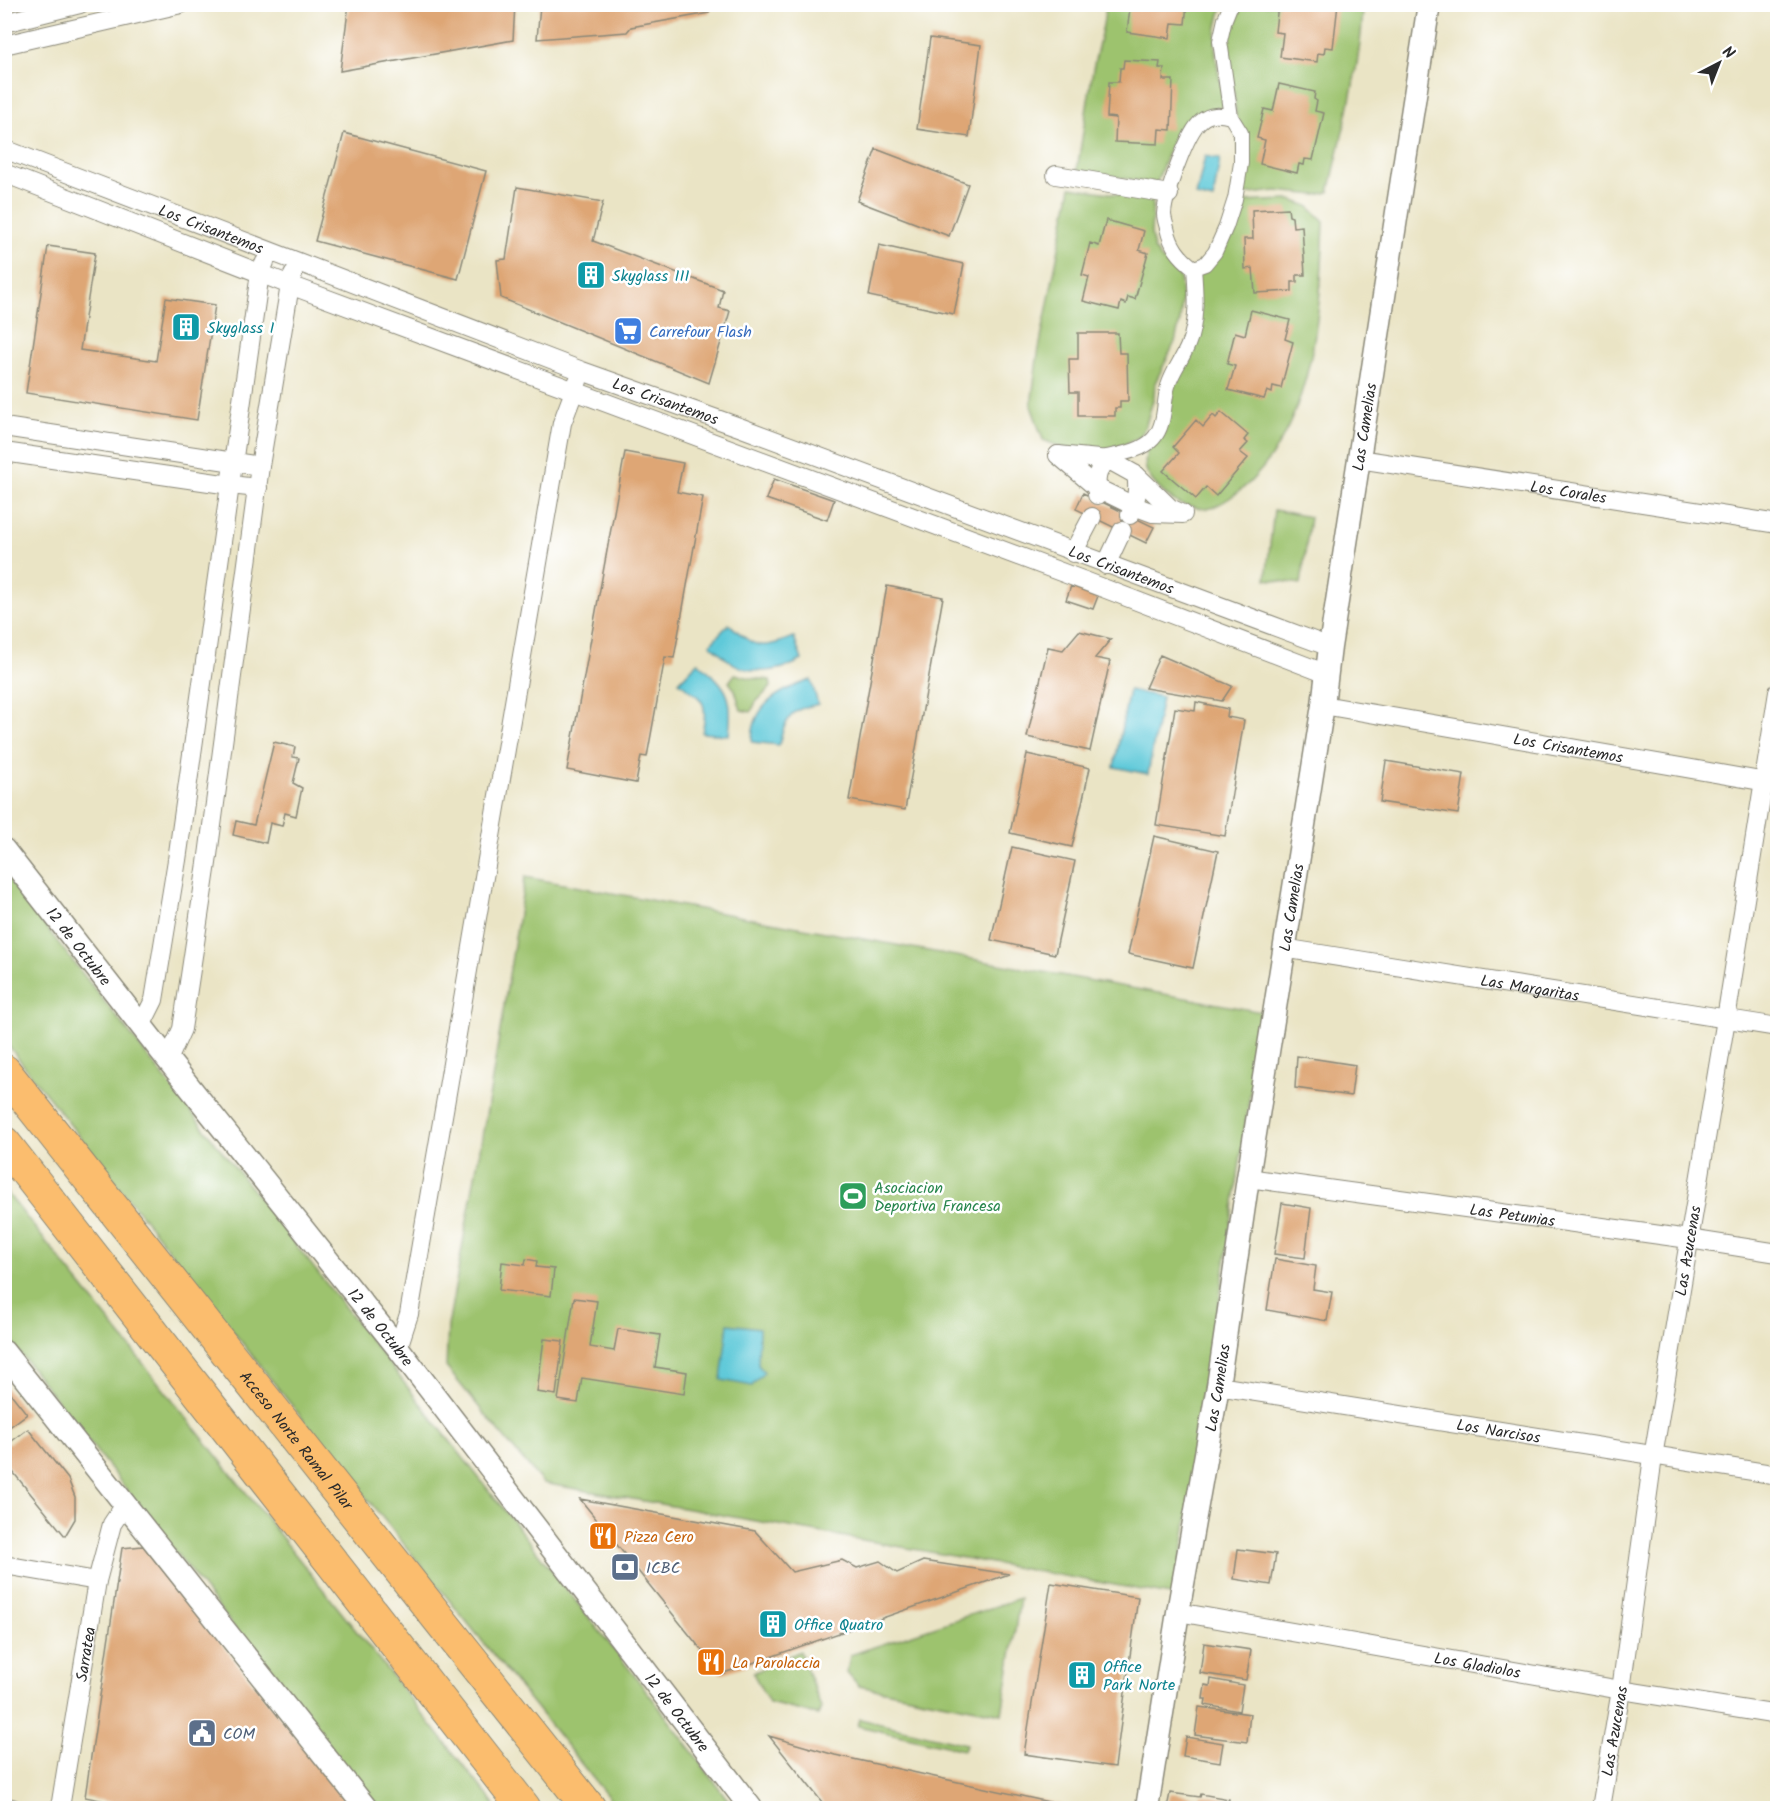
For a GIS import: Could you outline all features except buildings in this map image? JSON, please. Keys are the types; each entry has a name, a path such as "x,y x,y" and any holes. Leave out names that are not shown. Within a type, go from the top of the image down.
{"highway":[{"name":"Acceso Norte Ramal Pilar","path":"4,1071 585,1801"},
{"path":"4,1143 524,1809"}],"street":[{"path":"4,22 80,4"},
{"path":"4,45 181,4"},
{"path":"1194,268 1205,264 1212,258 1226,227 1241,163 1241,134 1231,117 1220,41 1231,4"},
{"name":"Las Camelias","path":"1147,1809 1178,1612 1218,1386 1283,948 1323,705 1429,4"},
{"path":"1105,459 1136,475 1170,508 1183,514 1153,513 1128,517 1095,502 1059,455 1105,459 1145,446 1155,437 1162,422 1167,388 1174,368 1188,346 1194,326 1196,296 1194,268 1183,260 1172,247 1164,215 1180,157 1189,136 1201,120 1217,113 1231,117"},
{"name":"Los Crisantemos","path":"4,149 582,371 742,428 1330,648"},
{"path":"49,190 56,170"},
{"name":"Los Crisantemos","path":"4,173 290,285 1085,581 1327,674"},
{"path":"1056,175 1169,194"},
{"path":"142,1024 154,1000 177,860 260,273 269,252"},
{"path":"168,1060 182,1029 207,863 260,466 290,285 297,262"},
{"path":"398,1347 409,1314 562,423 582,371"},
{"path":"4,427 260,466"},
{"path":"4,452 258,488"},
{"path":"1073,553 1095,502 1096,477 1105,459"},
{"name":"Los Corales","path":"1359,459 1778,524"},
{"path":"1085,581 1128,517 1138,486 1136,475"},
{"path":"956,533 964,512"},
{"name":"Las Azucenas","path":"1601,1809 1621,1690 1653,1457 1726,1019 1770,783 1778,692"},
{"name":"Los Crisantemos","path":"1323,705 1770,783"},
{"name":"12 de Octubre","path":"4,850 168,1060 398,1347 751,1809"},
{"path":"177,860 207,863"},
{"name":"Las Margaritas","path":"1283,948 1778,1027"},
{"name":"Las Petunias","path":"1248,1178 1778,1253"},
{"path":"4,1352 126,1503 366,1809"},
{"name":"Los Narcisos","path":"1218,1386 1653,1457 1778,1475"},
{"name":"Sarratea","path":"60,1809 97,1581 112,1524 126,1503"},
{"path":"4,1565 97,1581"},
{"name":"Los Gladiolos","path":"1178,1612 1621,1690 1778,1715"},
{"path":"4,1807 12,1809"}],"green space":[{"path":"1106,5 1223,5 1215,43 1225,104 1214,114 1200,114 1183,126 1172,144 1156,184 1077,170"},
{"path":"1232,5 1363,5 1355,77 1329,192 1317,195 1276,191 1243,195 1234,92 1223,57"},
{"path":"1071,187 1153,200 1151,234 1154,249 1163,261 1175,269 1180,278 1182,299 1180,321 1175,342 1155,383 1146,425 1140,437 1104,454 1073,452 1043,440 1031,406 1037,359"},
{"path":"1291,200 1308,206 1324,221 1317,323 1302,391 1290,423 1274,453 1249,483 1212,508 1180,504 1165,494 1151,479 1145,460 1148,446 1191,336 1191,274 1230,232 1240,216 1240,202"},
{"path":"1274,510 1310,517 1301,584 1266,579"},
{"path":"735,674 770,680 771,687 756,702 751,712 741,710 735,690 729,682"},
{"path":"5,875 656,1703 734,1808 617,1808 277,1387 31,1075 5,1041"},
{"name":"Asociacion Deportiva Francesa","path":"525,877 1262,1012 1176,1596 543,1483 446,1367 448,1326 488,1104"},
{"path":"4,1189 497,1808 378,1808 272,1676 5,1334"},
{"path":"1020,1598 1002,1714 859,1686 847,1672 850,1655"},
{"path":"800,1651 821,1708 818,1715 769,1703 753,1673"},
{"path":"860,1719 966,1744 964,1750 858,1726"}],"water":[{"path":"1205,156 1220,159 1213,200 1196,196"},
{"path":"729,624 752,643 758,645 773,644 794,637 802,660 775,670 765,671 755,671 737,665 710,644"},
{"path":"698,662 716,679 726,693 730,710 729,735 702,733 705,714 702,702 679,682"},
{"path":"811,680 818,704 797,710 789,718 779,745 752,742 757,718 769,701 788,689"},
{"path":"1129,690 1162,697 1148,774 1114,767"},
{"path":"728,1324 759,1328 758,1365 764,1372 752,1386 721,1380"}],"place":[{"name":"Skyglass III","path":"591,275"},
{"name":"Skyglass I","path":"186,327"},
{"name":"Carrefour Flash","path":"628,331"},
{"name":"Asociacion Deportiva Francesa","path":"853,1196"},
{"name":"Pizza Cero","path":"603,1536"},
{"name":"ICBC","path":"625,1567"},
{"name":"Office Quatro","path":"773,1624"},
{"name":"La Parolaccia","path":"711,1662"},
{"name":"Office Park Norte","path":"1082,1675"},
{"name":"COM","path":"202,1733"}]}
